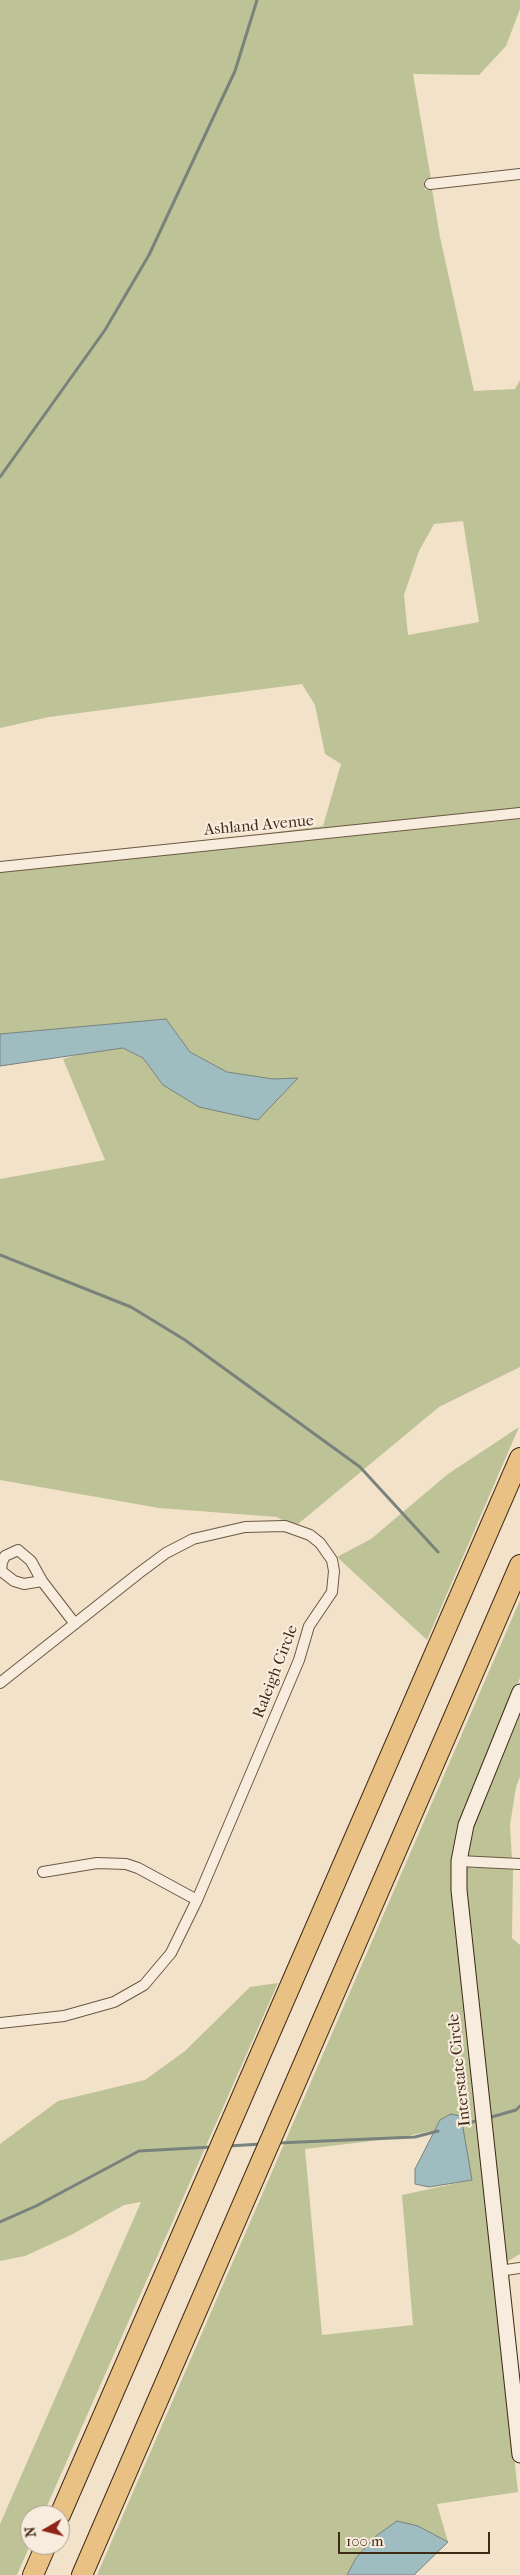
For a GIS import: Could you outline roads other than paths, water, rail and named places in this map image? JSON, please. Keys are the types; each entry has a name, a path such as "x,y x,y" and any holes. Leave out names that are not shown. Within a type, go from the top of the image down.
{"highway":[{"path":"64,2505 520,1458"},
{"path":"82,2575 520,1565"},
{"path":"33,2575 42,2555"}],"street":[{"path":"430,184 520,174"},
{"name":"Ashland Avenue","path":"0,867 520,813"},
{"name":"Raleigh Circle","path":"0,1683 179,1545 220,1531 272,1525 298,1529 320,1543 332,1560 334,1571 332,1592 309,1626 299,1660 197,1900 172,1953 149,1980 130,1994 81,2013 0,2023"},
{"path":"42,1582 75,1624"},
{"name":"Interstate Circle","path":"520,1692 471,1808 459,1861 459,1890 464,1952 520,2455"},
{"path":"459,1861 520,1864"},
{"path":"43,1872 97,1863 126,1864 138,1868 197,1900"},
{"path":"500,2271 520,2268"}],"water":[{"path":"166,1019 190,1052 227,1072 273,1079 298,1078 258,1120 199,1107 163,1085 143,1058 123,1048 0,1066 0,1034"},
{"path":"451,2114 461,2116 472,2180 429,2187 415,2184 415,2169 440,2120"},
{"path":"397,2521 418,2526 448,2542 414,2575 347,2575 356,2558 376,2536"}],"waterway":[{"path":"0,477 105,330 149,255 235,71 257,0"},
{"path":"0,1255 131,1307 185,1340 360,1467 438,1552"},
{"path":"488,2118 516,2110 520,2106"},
{"path":"459,2126 479,2120"},
{"path":"278,2143 415,2137 438,2131"},
{"path":"228,2146 262,2144"},
{"path":"0,2222 36,2206 139,2151 212,2147"}]}
